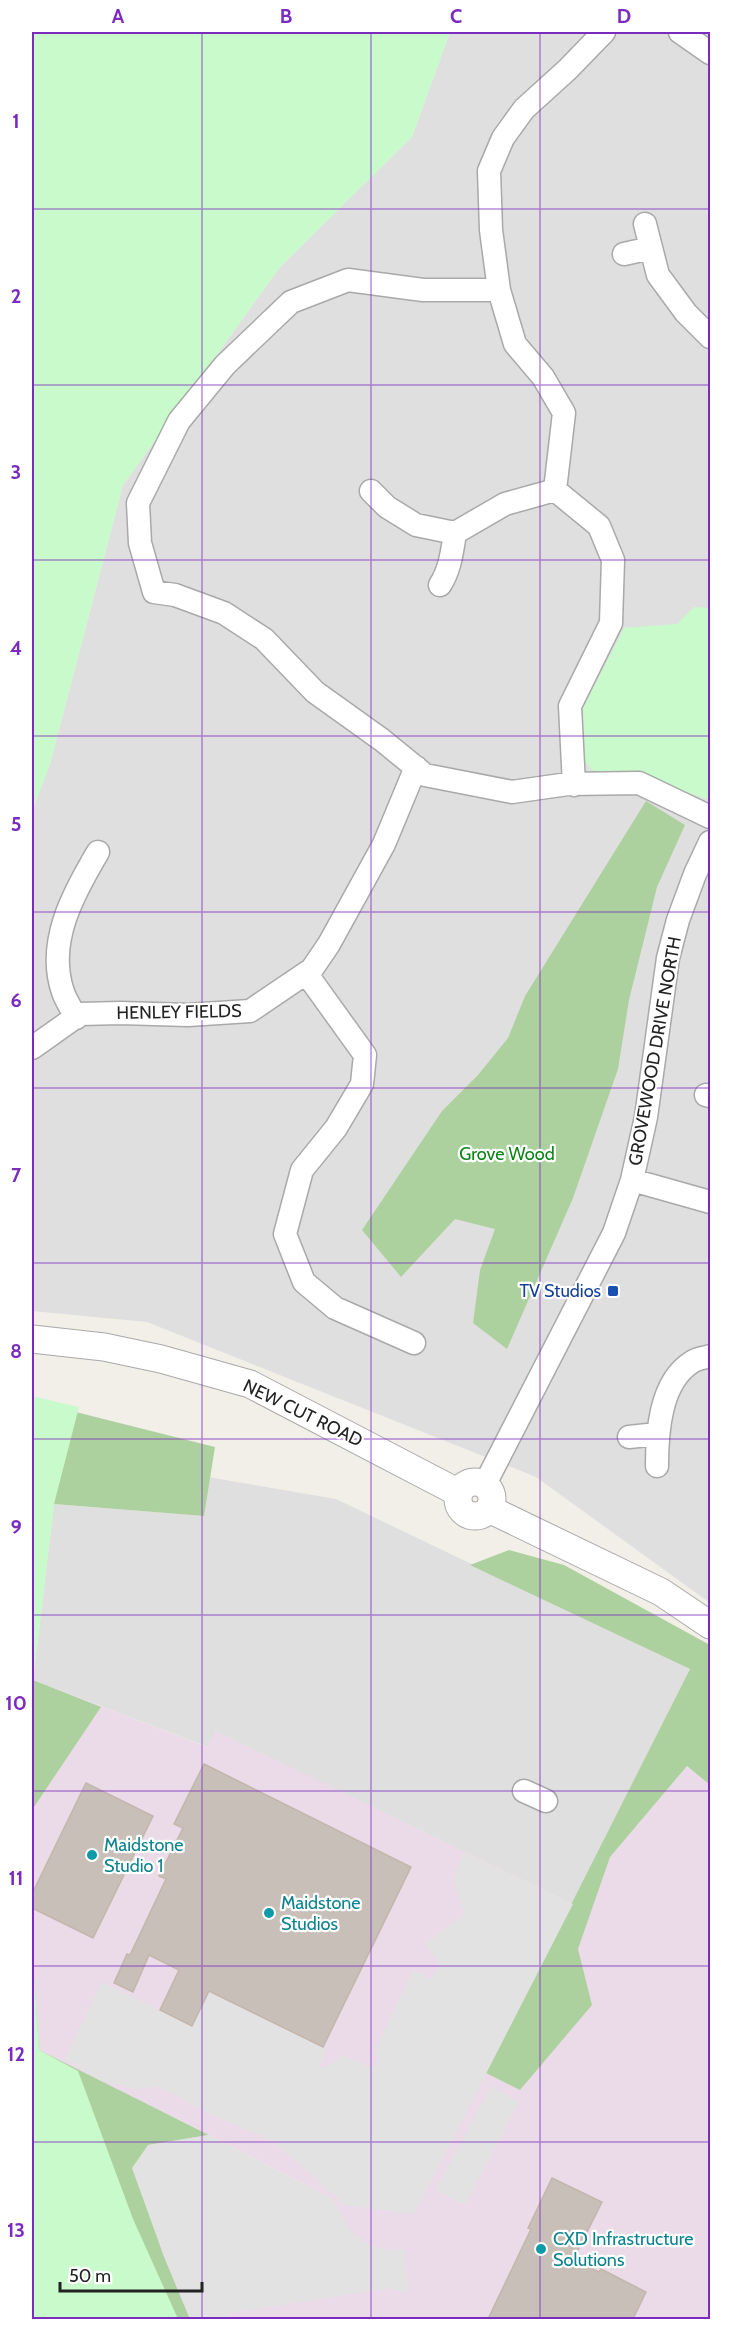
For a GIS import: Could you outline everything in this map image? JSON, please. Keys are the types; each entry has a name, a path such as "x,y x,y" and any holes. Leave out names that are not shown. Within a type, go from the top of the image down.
{"street":[{"path":"555,490 564,413 543,377 515,344 499,290 491,230 489,171 503,138 524,109 604,32"},
{"path":"680,32 711,53"},
{"path":"645,224 658,275 686,313 711,337"},
{"path":"624,254 651,248"},
{"path":"499,290 423,290 348,280 291,302 225,364 179,421 138,503 140,543 154,592 175,594 224,613 264,639 315,692 382,740 425,775 512,792 574,785 639,783 711,817"},
{"path":"371,491 387,507 416,525 455,533 505,504 555,490"},
{"path":"555,490 598,526 613,560 611,623 570,706 574,785"},
{"path":"440,585 450,563 455,533"},
{"name":"HENLEY FIELDS","path":"32,1048 80,1014 188,1015 250,1011 312,969 329,944 384,844 416,767"},
{"name":"GROVEWOOD DRIVE NORTH","path":"487,1497 614,1233 632,1180 646,1117 668,958 678,920 695,874 711,842"},
{"path":"76,1018 63,993 57,958 64,920 78,885 98,852"},
{"path":"306,973 365,1055 362,1084 336,1128 302,1170 285,1234 304,1282 335,1308 414,1343"},
{"path":"632,1180 711,1202"},
{"name":"NEW CUT ROAD","path":"32,1339 104,1347 161,1359 250,1384 459,1493 459,1505 467,1514 480,1515 487,1497 661,1592 711,1625"},
{"path":"657,1466 657,1434 668,1395 678,1374 694,1360 711,1356"},
{"path":"629,1437 657,1434"},
{"path":"524,1791 546,1801"}],"shaded area":[{"path":"450,32 710,32 710,1603 536,1477 147,1322 32,1311 32,811 50,764 123,485 280,267 412,137"},
{"path":"208,1477 336,1499 690,1669 573,1904 216,1732 208,1747 33,1680 54,1504 204,1516"},
{"path":"33,1680 207,1747 216,1731 573,1904 495,2058 610,1856 687,1766 710,1785 710,2319 178,2319 78,2071 39,2050 32,1942","holes":["116,2090 184,2122 322,2193"]},
{"path":"464,1852 573,1904 414,2214 345,2205 273,2141 212,2115 160,2087 134,2089 99,2080 65,2059 102,1982 192,2025 209,1991 327,2049 318,2069 332,2064 342,2055 373,2068 379,2058 373,2055 413,1970 432,1979 439,1963 426,1945 464,1914 454,1879"},
{"path":"491,2086 519,2102 465,2205 436,2190"},
{"path":"209,2135 333,2199 349,2229 368,2244 386,2250 406,2249 408,2293 390,2288 230,2313 231,2319 190,2319 163,2254 132,2168 148,2145"}],"green space":[{"path":"32,32 450,32 412,137 280,267 123,485 50,764 32,811"},
{"path":"694,607 710,608 710,798 705,799 655,780 592,770 584,760 583,708 624,628 677,624"},
{"name":"Grove Wood","path":"646,801 685,825 657,887 629,1000 618,1069 573,1198 507,1349 473,1323 480,1270 495,1229 455,1219 401,1277 362,1230 442,1111 478,1075 508,1038 525,996"},
{"path":"32,1396 79,1407 54,1504 33,1680 32,1716"},
{"path":"32,1401 215,1447 204,1516 54,1504 32,1495"},
{"path":"509,1550 564,1565 710,1645 710,1785 687,1766 610,1857 578,1949 592,2005 520,2090 486,2073 690,1669 470,1565"},
{"path":"33,1680 101,1707 32,1810 32,1682"},
{"path":"32,1942 39,2050 209,2135 148,2145 163,2254 190,2319 32,2319"},
{"path":"32,1942 39,2050 78,2071 133,2219 178,2319 32,2319"}],"building":[{"name":"Maidstone Studios","path":"204,1764 411,1867 323,2047 209,1991 192,2026 160,2010 179,1970 149,1955 133,1992 114,1983 166,1879 159,1876 183,1828 174,1824"},
{"name":"Maidstone Studio 1","path":"86,1783 153,1816 93,1938 32,1908 32,1894"},
{"name":"CXD Infrastructure Solutions","path":"552,2178 602,2202 573,2260 599,2272 601,2269 646,2292 633,2319 488,2319 531,2229 528,2228"}],"place":[{"name":"TV Studios","path":"613,1291"},
{"name":"Maidstone Studio 1","path":"92,1855"},
{"name":"Maidstone Studios","path":"269,1913"},
{"name":"CXD Infrastructure Solutions","path":"541,2249"}]}
